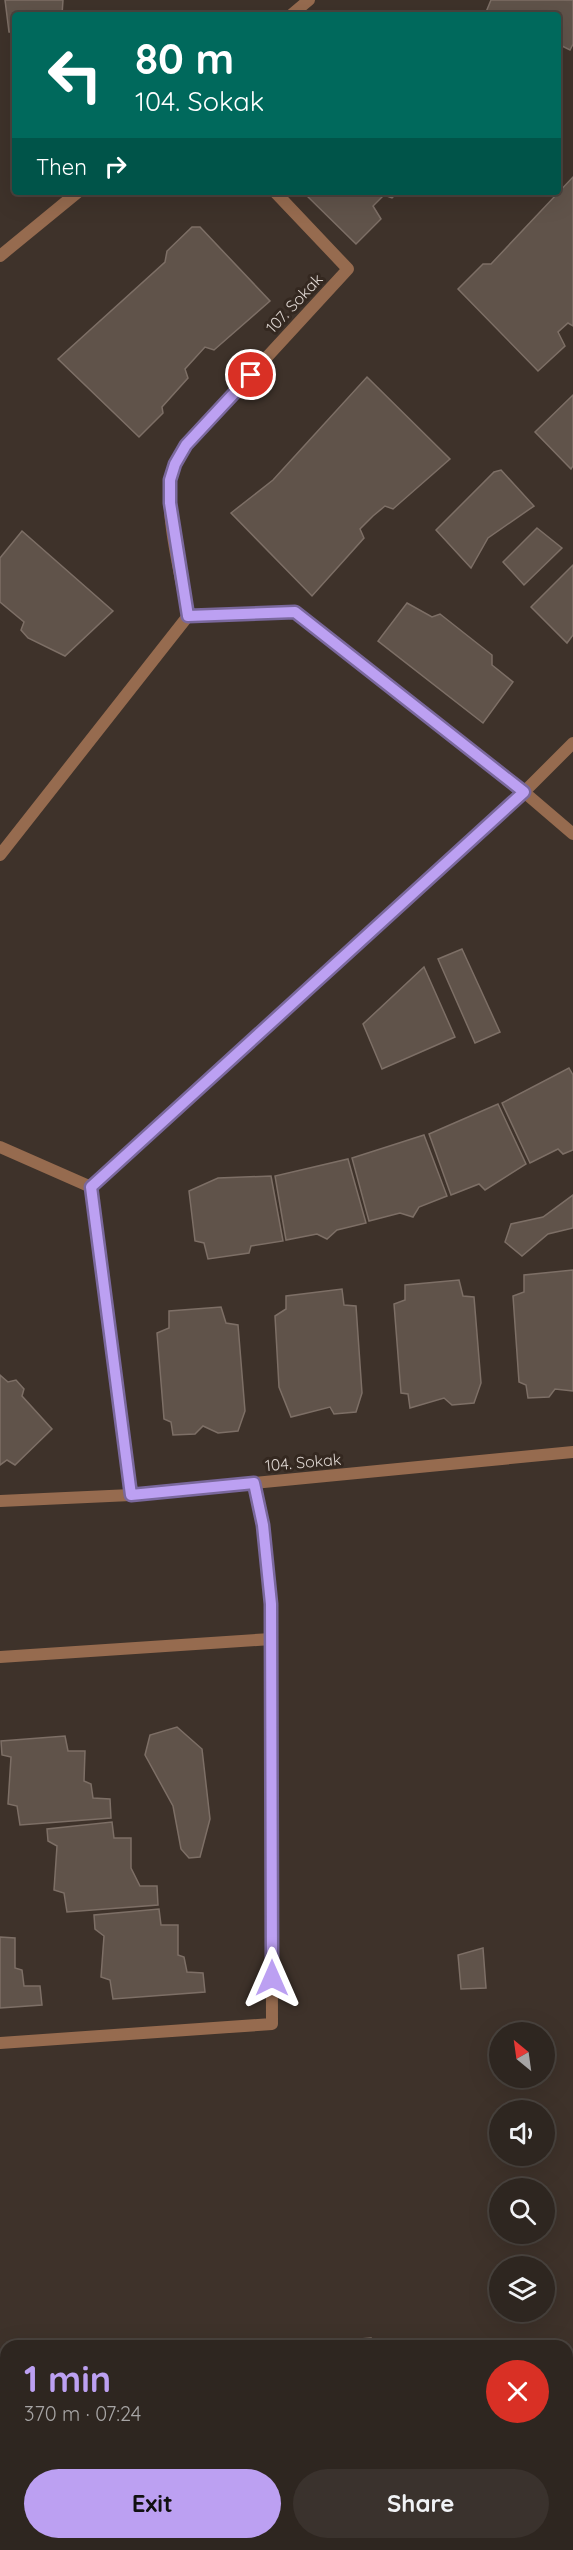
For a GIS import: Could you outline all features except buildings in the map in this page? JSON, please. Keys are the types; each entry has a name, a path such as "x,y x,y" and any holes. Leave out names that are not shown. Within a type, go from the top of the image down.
{"street":[{"path":"295,12 309,0"},
{"path":"0,256 74,195"},
{"name":"107. Sokak","path":"188,616 170,503 170,480 175,464 186,445 348,269 277,195"},
{"path":"0,855 188,616 295,612 524,792 573,834"},
{"path":"91,1187 524,792 573,743"},
{"path":"0,1147 91,1187"},
{"path":"91,1187 131,1495"},
{"name":"104. Sokak","path":"0,1501 131,1495 573,1452"},
{"path":"0,2043 272,2024 269,1569 254,1483"},
{"path":"0,1657 271,1639"}],"route":[{"path":"251,375 186,445 175,464 170,480 170,503 188,616 295,612 524,792 91,1187 131,1495 254,1483 263,1525 271,1604 272,1978"}]}
